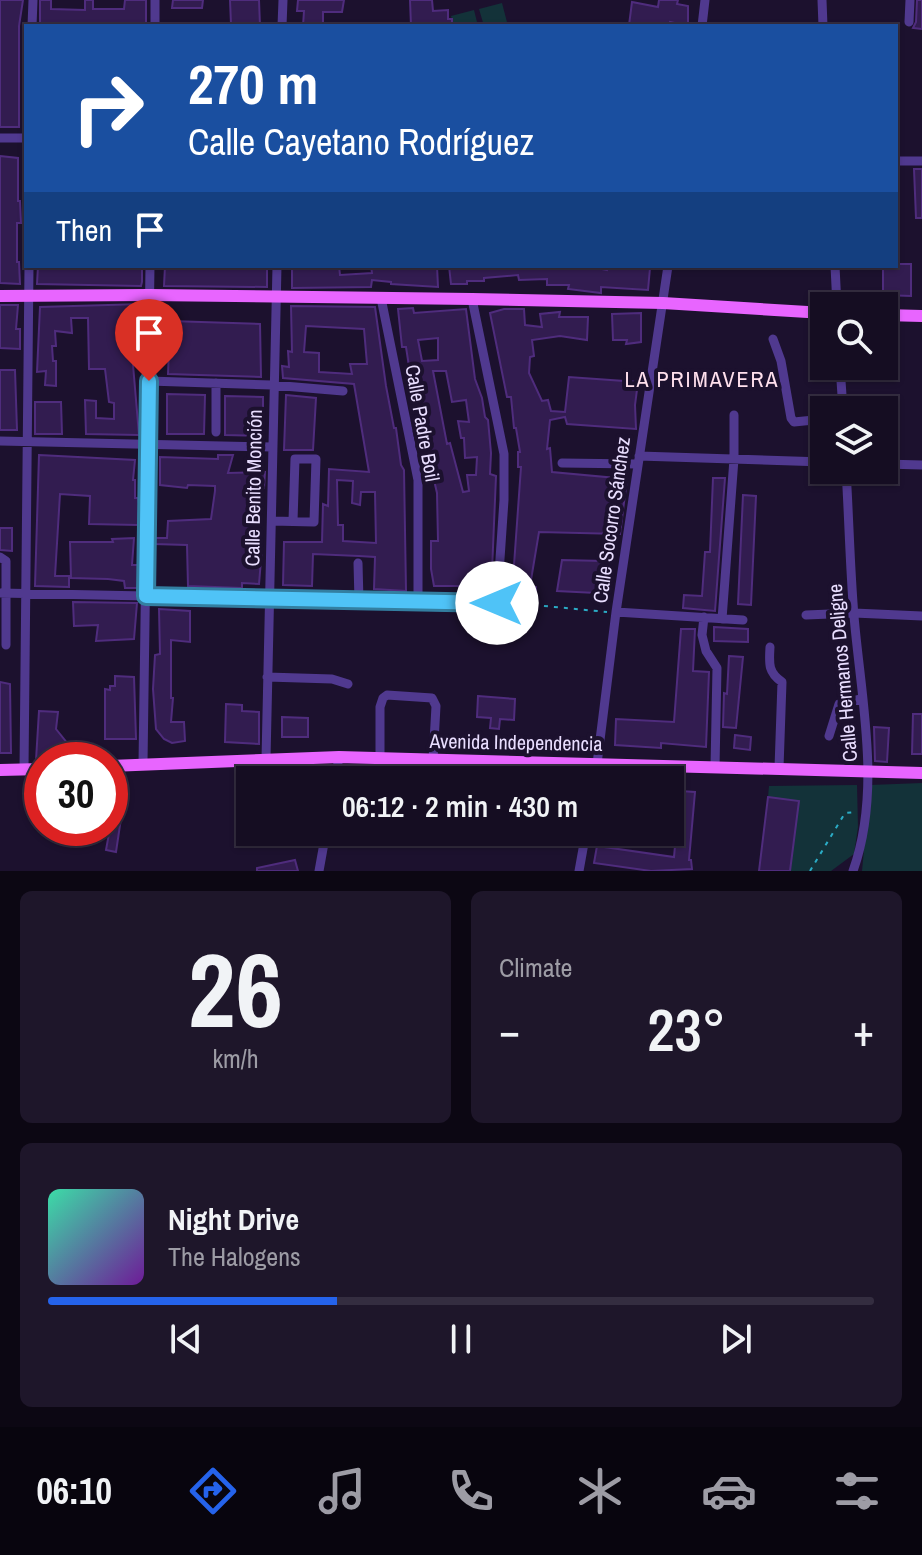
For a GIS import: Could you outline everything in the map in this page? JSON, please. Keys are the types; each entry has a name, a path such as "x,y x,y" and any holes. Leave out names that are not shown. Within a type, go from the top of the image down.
{"main road":[{"path":"0,296 472,299 663,303 810,312"},
{"path":"898,315 922,316"},
{"name":"Avenida Independencia","path":"128,765 339,757 922,773"},
{"path":"0,770 24,770"}],"street":[{"path":"32,24 33,0"},
{"path":"155,0 155,24"},
{"path":"282,24 283,0"},
{"path":"702,24 705,0"},
{"path":"822,0 823,24"},
{"path":"909,22 910,0"},
{"path":"0,138 24,138"},
{"path":"898,161 922,161"},
{"path":"24,742 29,268"},
{"path":"143,764 150,268"},
{"name":"Calle Benito Monción","path":"275,766 271,759 267,677 277,268"},
{"name":"Calle Socorro Sánchez","path":"598,764 616,612 668,268"},
{"path":"835,268 836,292"},
{"name":"Calle Padre Boil","path":"381,298 418,480 418,603"},
{"path":"472,299 504,454 497,603"},
{"path":"773,339 781,361 791,418 794,422 810,420"},
{"path":"149,381 343,391"},
{"path":"216,383 216,432"},
{"path":"722,619 734,459 734,415"},
{"path":"0,441 271,447"},
{"path":"272,521 314,522 316,459 295,459 293,521"},
{"path":"562,463 734,459 810,462"},
{"path":"898,464 922,465"},
{"name":"Calle Hermanos Deligne","path":"847,484 868,772 865,810 853,871"},
{"path":"6,645 2,558 25,558"},
{"path":"358,563 359,601"},
{"path":"3,593 525,604"},
{"path":"616,612 743,620"},
{"path":"806,615 854,613 922,616"},
{"path":"704,617 702,635 706,651 717,668 715,767"},
{"path":"770,647 769,666 772,674 782,682 779,768"},
{"path":"267,677 332,679 348,684"},
{"path":"380,758 380,707 383,698 387,695 423,696 432,698 436,706 433,760"},
{"path":"829,736 839,704 861,699"},
{"path":"337,766 339,757"},
{"path":"252,760 253,766"},
{"path":"319,871 323,846"},
{"path":"579,871 583,846"}],"path":[{"path":"525,604 616,612"},
{"path":"810,871 845,813 865,810"}],"green space":[{"path":"502,3 507,24 483,24 479,9"},
{"path":"474,10 478,24 453,24 451,16"},
{"path":"922,783 922,871 862,871 870,785"},
{"path":"857,785 858,827 854,854 831,871 790,871 799,801 768,797 769,786"}],"building":[{"path":"0,0 23,0 19,26 19,127 0,127"},
{"path":"40,0 51,0 51,9 85,10 85,0 93,0 93,9 124,9 125,0 146,0 146,24 40,24"},
{"path":"173,0 203,0 202,8 172,8"},
{"path":"230,0 259,0 260,24 231,24"},
{"path":"298,0 344,0 342,12 323,12 323,24 303,24 304,11 297,11"},
{"path":"410,0 432,0 433,11 448,10 448,19 452,19 452,24 411,24"},
{"path":"659,0 678,0 677,4 688,6 688,24 629,24 632,2 658,7"},
{"path":"917,0 922,0 922,29 913,28"},
{"path":"0,156 18,158 21,223 17,223 17,262 20,284 0,283"},
{"path":"914,169 922,169 922,218 916,218"},
{"path":"911,264 911,296 883,292 883,268"},
{"path":"38,268 142,268 141,286 37,284"},
{"path":"165,268 267,268 267,287 164,286"},
{"path":"292,268 339,268 340,275 372,273 371,268 437,268 438,287 372,280 371,287 292,288"},
{"path":"449,268 650,268 648,290 601,287 601,293 568,289 569,285 547,285 547,279 519,280 518,275 451,284"},
{"path":"142,304 141,339 133,338 132,353 139,435 86,434 85,400 96,401 96,418 114,419 114,403 109,402 105,369 89,369 88,318 71,318 72,333 55,331 56,346 52,346 53,361 56,361 56,386 45,385 46,371 37,372 40,307"},
{"path":"0,305 18,305 16,329 20,329 20,349 0,348"},
{"path":"291,306 375,307 386,386 404,470 406,591 374,589 375,557 359,556 313,554 312,586 283,585 284,542 322,542 323,504 328,506 329,469 369,472 354,384 283,378 282,366 289,367 288,351 292,352","holes":["306,326 364,329 367,364 350,364 352,374 319,372 319,353 304,352","337,480 353,481 352,503 360,505 361,492 375,492 376,543 343,541 343,525 338,525"]},
{"path":"413,308 414,313 466,309 475,379 488,420 490,474 496,476 492,571 486,570 485,588 460,591 460,586 434,586 431,541 438,541 437,493 406,347 402,347 398,309","holes":["438,338 438,360 422,361 418,340","433,371 446,371 452,402 466,400 469,422 458,421 461,438 464,438 465,458 477,457 476,475 467,475 469,491 463,492 450,443 447,444"]},
{"path":"524,309 525,325 542,327 540,314 560,312 559,317 588,317 587,340 560,336 532,340 534,356 530,357 529,373 542,401 548,400 551,411 565,412 569,377 638,382 636,429 567,424 565,417 550,420 547,449 550,448 552,472 627,479 620,534 539,532 530,586 536,587 536,594 512,593 520,452 511,397 507,397 490,313"},
{"path":"641,313 641,342 626,344 627,340 613,340 612,314"},
{"path":"170,321 260,324 261,377 168,374"},
{"path":"0,370 15,370 17,430 0,430"},
{"path":"167,394 205,395 204,434 167,434"},
{"path":"286,395 316,398 313,450 284,450"},
{"path":"225,396 263,397 263,436 225,435"},
{"path":"35,402 61,402 62,434 35,434"},
{"path":"39,455 135,460 133,480 135,498 138,498 139,504 138,525 89,524 90,496 60,494 55,576 69,576 69,587 35,586"},
{"path":"218,455 233,455 228,473 265,472 264,488 257,488 255,548 262,548 259,584 242,583 242,588 188,586 187,545 154,544 154,538 167,538 168,521 211,519 215,491 215,486 188,485 187,488 160,485 160,457 218,459"},
{"path":"713,478 725,478 715,611 683,608 684,595 702,596 705,552 710,552"},
{"path":"743,495 756,496 751,605 738,604"},
{"path":"0,528 12,528 12,551 0,550"},
{"path":"134,538 132,565 138,565 138,588 125,588 124,581 71,578 70,542 113,542 112,539"},
{"path":"562,560 603,561 596,593 557,591"},
{"path":"73,602 137,603 134,639 96,641 98,625 74,626"},
{"path":"159,609 190,611 190,642 171,640 171,722 184,722 185,741 172,743 156,729 153,689 155,655 160,654"},
{"path":"714,627 748,629 748,642 714,641"},
{"path":"681,629 695,629 693,671 709,672 706,747 661,743 661,748 615,745 616,719 674,722"},
{"path":"729,656 743,657 736,728 723,727"},
{"path":"115,676 134,677 136,739 105,739 105,689 115,686"},
{"path":"0,682 10,684 11,753 0,753"},
{"path":"478,696 515,699 514,720 500,719 499,729 490,728 491,718 477,717"},
{"path":"226,704 242,705 242,711 259,712 259,744 225,742"},
{"path":"39,711 58,712 56,729 66,742 37,742"},
{"path":"913,714 922,714 922,754 912,754"},
{"path":"282,717 308,718 308,737 282,737"},
{"path":"874,727 889,728 887,762 875,761"},
{"path":"735,735 751,737 750,750 734,748"},
{"path":"684,791 695,792 689,860 692,869 651,871 594,863 597,846 674,857 675,846 684,846"},
{"path":"768,797 799,801 790,871 759,871"},
{"path":"107,846 117,846 116,852 106,850"},
{"path":"295,860 298,871 257,871 257,868"}],"district":[{"name":"LA PRIMAVERA","path":"702,379"}],"route":[{"path":"149,381 146,596 497,603"}]}
